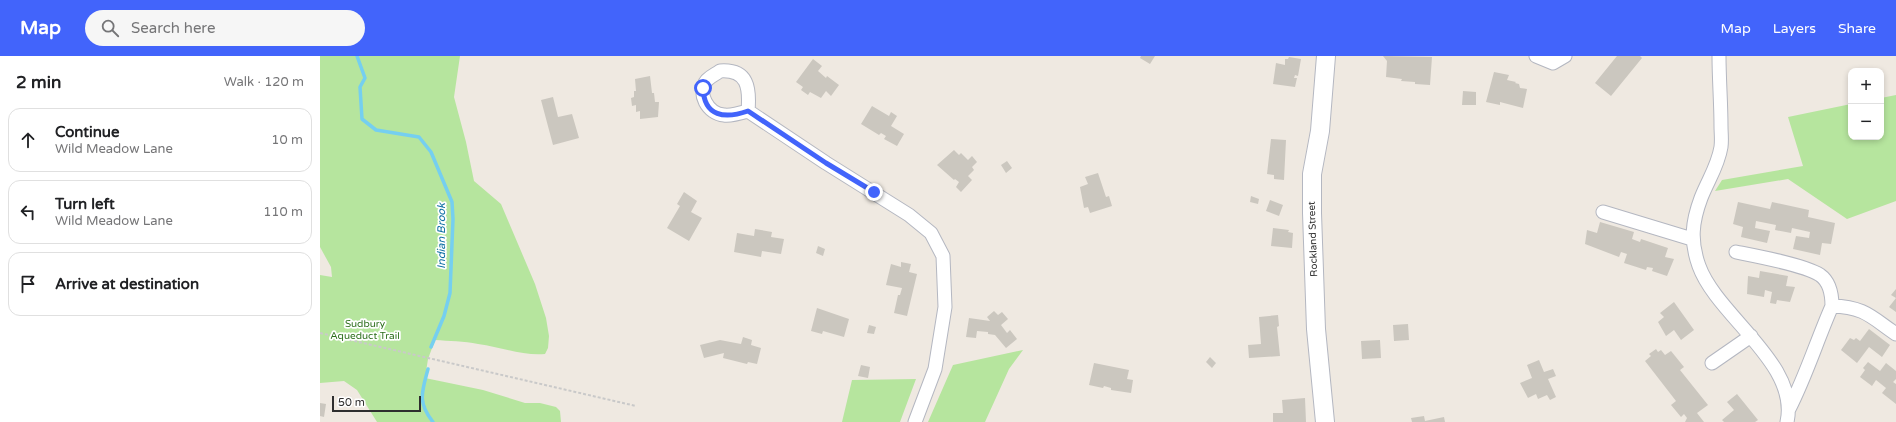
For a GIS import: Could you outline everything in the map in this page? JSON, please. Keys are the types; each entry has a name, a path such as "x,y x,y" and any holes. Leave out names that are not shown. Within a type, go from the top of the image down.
{"street":[{"name":"Rockland Street","path":"1325,422 1316,329 1312,174 1320,132 1326,56"},
{"path":"1536,56 1553,63 1565,56"},
{"path":"1719,56 1721,146 1714,172 1701,198 1692,239 1699,266 1716,296 1751,336 1778,375 1787,394 1788,416"},
{"path":"748,111 826,163 910,215 931,233 943,256 945,307 935,369 915,422"},
{"path":"1602,212 1692,239"},
{"path":"1736,252 1798,267 1821,275 1828,285 1832,296 1832,306 1821,330 1788,416"},
{"path":"1832,306 1846,306 1861,310 1876,318 1896,334"},
{"path":"1712,363 1751,336"}],"path":[{"path":"320,333 636,406"}],"green space":[{"name":"Sudbury Aqueduct Trail","path":"320,56 460,56 454,97 466,142 474,181 501,204 535,284 546,318 549,336 548,348 545,354 528,354 487,345 435,340 428,359 425,378 483,390 525,403 540,403 556,407 560,411 561,422 377,422 357,390 344,381 320,383 320,275 332,277 331,267 320,247"},
{"path":"1896,95 1896,201 1847,219 1788,179 1715,191 1722,180 1803,166 1788,117 1848,105 1848,140 1884,140 1884,97"},
{"path":"1023,350 1009,369 985,422 928,422 953,365"},
{"path":"916,379 900,422 842,422 852,380"}],"building":[{"path":"1141,56 1155,56 1150,64 1140,58"},
{"path":"1383,56 1432,57 1430,85 1415,84 1415,82 1401,81 1402,79 1386,77 1387,61"},
{"path":"1617,56 1640,56 1642,58 1611,96 1595,83"},
{"path":"1289,57 1301,59 1298,76 1295,75 1294,78 1297,78 1295,87 1273,84 1276,63 1285,65 1285,59 1288,59"},
{"path":"813,59 822,66 818,71 826,78 827,76 839,85 831,96 826,91 821,98 810,92 808,95 801,90 803,87 796,82"},
{"path":"1494,72 1509,75 1507,80 1516,82 1515,83 1519,84 1520,88 1527,89 1523,108 1500,102 1500,105 1486,102"},
{"path":"650,76 652,93 654,93 655,102 659,102 658,117 640,119 640,111 636,112 636,105 632,106 631,98 634,97 634,91 636,91 635,79"},
{"path":"1463,91 1476,92 1476,105 1462,105"},
{"path":"553,97 558,117 572,114 579,138 553,145 541,100"},
{"path":"872,106 889,116 891,112 897,116 891,126 904,134 897,146 884,139 886,136 881,133 879,135 861,124"},
{"path":"1271,139 1286,140 1284,180 1274,179 1274,175 1267,174"},
{"path":"954,150 959,155 961,153 968,160 972,156 977,162 972,167 974,170 968,176 972,180 961,192 956,187 959,182 955,179 954,180 937,165"},
{"path":"1007,161 1012,168 1006,173 1001,165"},
{"path":"1098,173 1106,197 1109,196 1112,206 1090,213 1088,207 1084,208 1080,187 1088,184 1085,177"},
{"path":"684,192 697,201 691,212 702,218 689,241 667,228 680,206 677,204"},
{"path":"1251,196 1259,199 1258,204 1250,202"},
{"path":"1270,200 1283,205 1279,216 1266,211"},
{"path":"1738,202 1770,209 1772,202 1809,210 1808,217 1835,223 1831,244 1822,243 1820,255 1793,249 1796,236 1809,238 1810,232 1792,228 1791,233 1775,230 1776,225 1756,221 1755,228 1770,231 1767,243 1741,237 1743,227 1733,224"},
{"path":"1600,222 1634,232 1632,239 1640,242 1641,239 1668,248 1665,257 1674,259 1667,276 1652,271 1653,268 1647,267 1646,270 1624,263 1627,254 1621,252 1619,257 1585,244 1587,230 1597,233"},
{"path":"1273,228 1289,230 1288,232 1293,233 1292,248 1271,246"},
{"path":"755,229 772,232 771,237 784,239 781,254 762,251 761,257 734,252 737,233 754,236"},
{"path":"818,246 825,249 823,256 816,253"},
{"path":"901,262 911,264 909,272 917,274 907,316 894,313 898,295 900,295 902,288 886,285 891,264 901,267"},
{"path":"1760,271 1788,276 1786,286 1795,287 1790,302 1777,300 1776,304 1770,303 1772,292 1765,290 1764,297 1747,294 1748,276 1759,278"},
{"path":"1896,289 1896,298 1891,295"},
{"path":"1896,298 1896,312 1889,307"},
{"path":"1674,302 1694,330 1681,340 1674,330 1666,336 1658,322 1664,317 1660,313"},
{"path":"817,308 849,319 844,337 823,331 822,334 811,331"},
{"path":"994,311 998,315 1002,312 1008,319 1001,325 1007,333 1010,330 1017,339 1006,348 995,335 988,334 988,332 977,331 976,338 966,337 969,318 990,321 987,317"},
{"path":"1278,315 1279,326 1277,327 1280,356 1249,358 1248,345 1261,344 1259,317"},
{"path":"1408,324 1409,340 1394,341 1393,325"},
{"path":"869,325 876,327 874,334 867,333"},
{"path":"1869,329 1890,345 1882,357 1869,347 1857,363 1841,350 1850,338 1854,340 1856,338 1860,341"},
{"path":"743,337 752,340 751,345 761,348 757,364 748,362 747,364 723,358 724,353 704,358 700,345 720,340 741,344"},
{"path":"1380,340 1381,358 1362,359 1361,341"},
{"path":"1656,349 1658,352 1661,350 1665,355 1671,351 1684,367 1680,370 1708,405 1697,413 1704,422 1685,422 1687,418 1684,414 1681,417 1671,405 1676,401 1645,361 1651,356 1649,354"},
{"path":"1210,357 1216,363 1212,368 1206,362"},
{"path":"1539,360 1544,372 1553,369 1556,376 1548,379 1556,397 1550,400 1547,395 1538,399 1536,394 1528,398 1520,383 1532,378 1527,365"},
{"path":"1868,362 1880,371 1886,363 1896,371 1896,379 1893,382 1896,384 1896,404 1882,393 1886,388 1876,380 1872,386 1860,377 1865,370 1863,368"},
{"path":"1094,363 1129,370 1127,379 1133,380 1131,393 1111,390 1111,388 1104,386 1103,388 1089,385"},
{"path":"861,365 870,367 868,378 858,376"},
{"path":"1737,394 1758,420 1755,422 1724,422 1722,420 1734,410 1727,402"},
{"path":"1305,398 1306,422 1273,422 1273,413 1283,413 1282,400"},
{"path":"320,403 326,404 324,417 320,416"},
{"path":"1424,416 1425,421 1444,417 1445,422 1412,422 1411,418"}],"waterway":[{"name":"Indian Brook","path":"357,56 365,78 360,87 362,119 376,130 419,137 431,152 452,202 453,219 450,293 444,316 431,347"},
{"name":"Indian Brook","path":"428,369 422,397 425,409 433,422"}],"route":[{"path":"703,88 706,105 712,111 725,116 748,111 826,163 874,192"}]}
